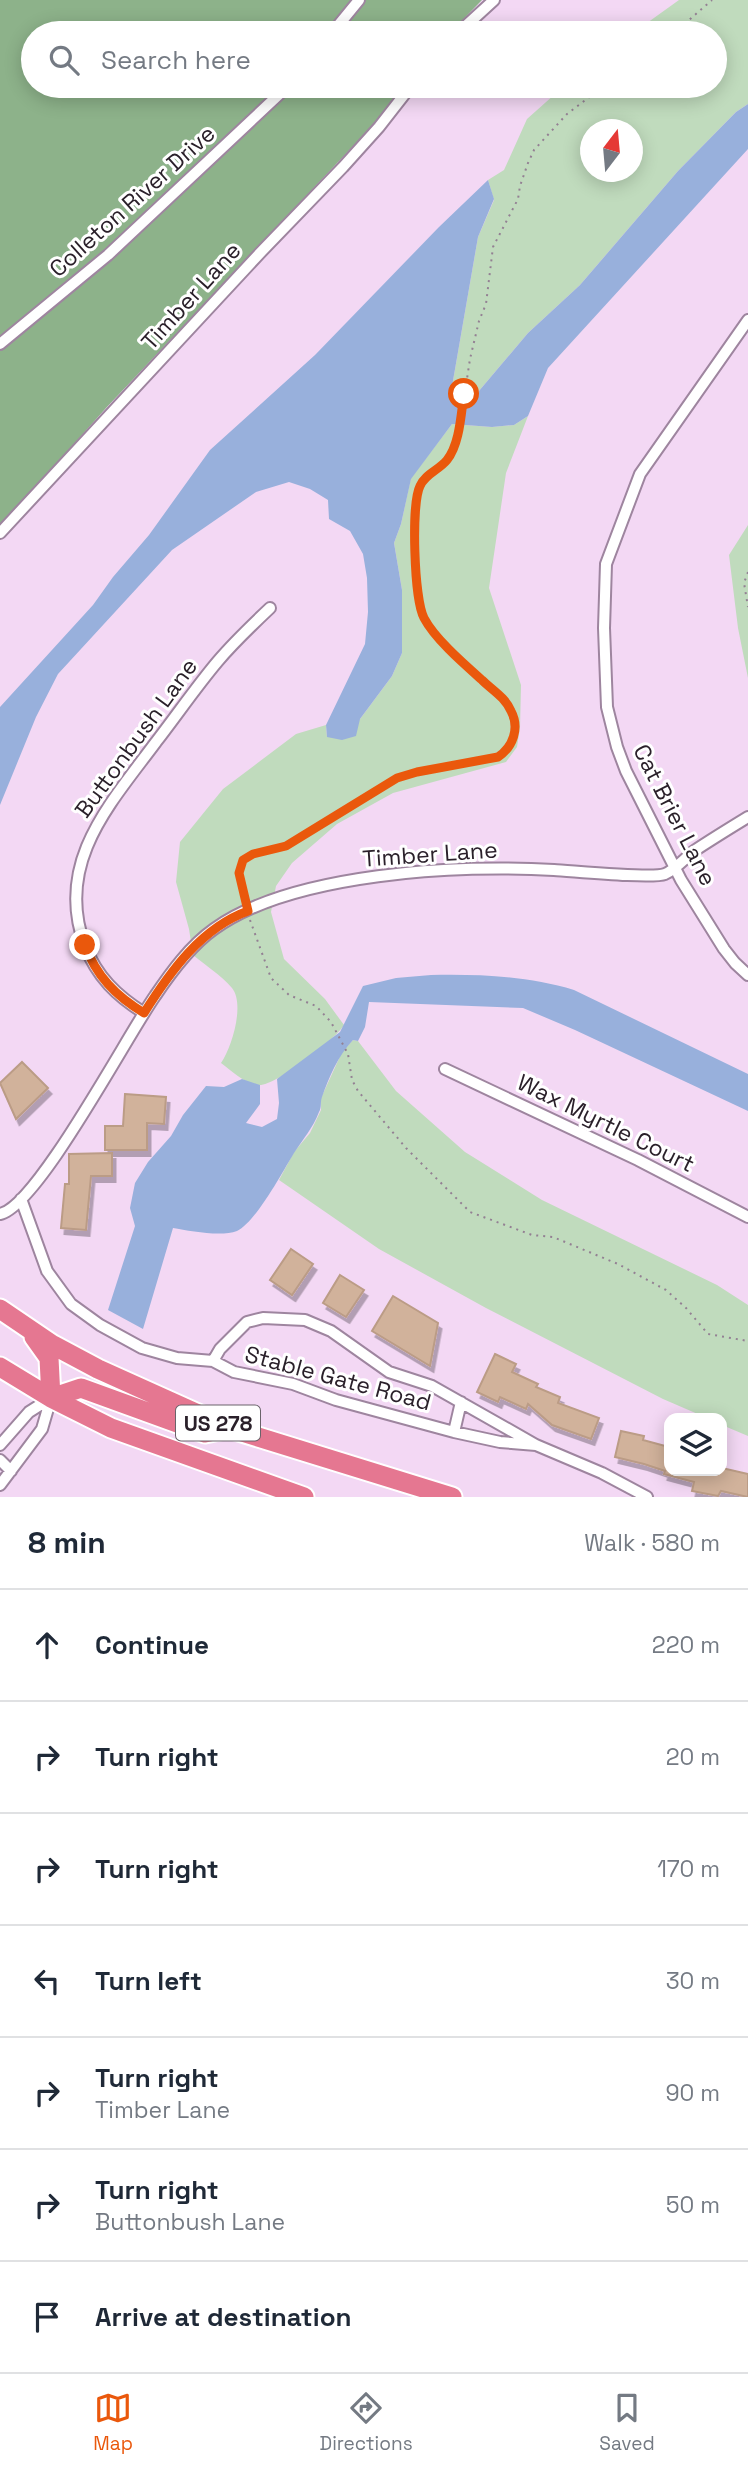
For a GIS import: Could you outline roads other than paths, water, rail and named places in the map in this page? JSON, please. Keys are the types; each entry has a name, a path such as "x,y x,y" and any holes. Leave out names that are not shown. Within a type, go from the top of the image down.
{"highway":[{"name":"US 278","path":"0,1309 53,1345 98,1369 229,1428 452,1497"},
{"path":"23,1325 49,1358 51,1398 81,1388 205,1433 229,1428"},
{"name":"US 278","path":"0,1367 51,1398 110,1428 304,1497"}],"street":[{"path":"342,21 359,0"},
{"path":"471,21 494,0"},
{"name":"Colleton River Drive","path":"0,344 108,255 275,98"},
{"name":"Timber Lane","path":"0,533 352,157 402,98"},
{"name":"Cat Brier Lane","path":"748,320 640,474 611,547 604,577 606,687 610,723 626,771 674,867 724,949 748,975"},
{"name":"Buttonbush Lane","path":"144,1013 111,989 88,953 76,908 75,890 80,863 97,826 121,789 219,659 270,608"},
{"name":"Timber Lane","path":"0,1214 7,1213 21,1199 81,1117 172,972 198,943 229,919 301,892 390,874 549,870 664,874 748,817"},
{"name":"Wax Myrtle Court","path":"445,1069 627,1154 748,1217"},
{"name":"Stable Gate Road","path":"21,1199 47,1271 71,1304 100,1325 142,1348 177,1358 212,1361 234,1373 293,1384 336,1400 454,1432 500,1442 536,1445"},
{"name":"Stable Gate Road","path":"212,1361 247,1322 263,1318 305,1320 331,1331 389,1372 432,1386 536,1445 602,1473 647,1497"},
{"path":"0,1445 29,1412 51,1398"},
{"path":"0,1485 43,1429 51,1398"},
{"name":"Stable Gate Road","path":"454,1432 461,1402"},
{"path":"0,1460 11,1471"}],"water":[{"path":"748,104 748,149 548,368 528,416 514,425 492,427 452,424 411,479 394,543 402,590 402,653 392,676 360,719 356,736 342,740 327,737 326,725 365,644 368,612 363,554 350,531 329,519 328,500 310,489 289,482 256,492 172,550 58,674 36,717 0,805 0,707 93,605 149,535 210,450 315,355 488,180 494,199 478,237 450,398 473,398 528,333 580,285 678,171 736,112"},
{"path":"431,975 503,977 574,990 748,1074 748,1111 523,1008 369,1002 365,1027 358,1041 353,1040 334,1067 314,1123 252,1218 237,1231 230,1233 205,1233 173,1228 143,1329 108,1310 135,1226 130,1208 135,1183 206,1086 224,1087 242,1079 260,1085 260,1104 246,1123 262,1127 277,1119 277,1079 340,1032 363,986 396,978"}]}
